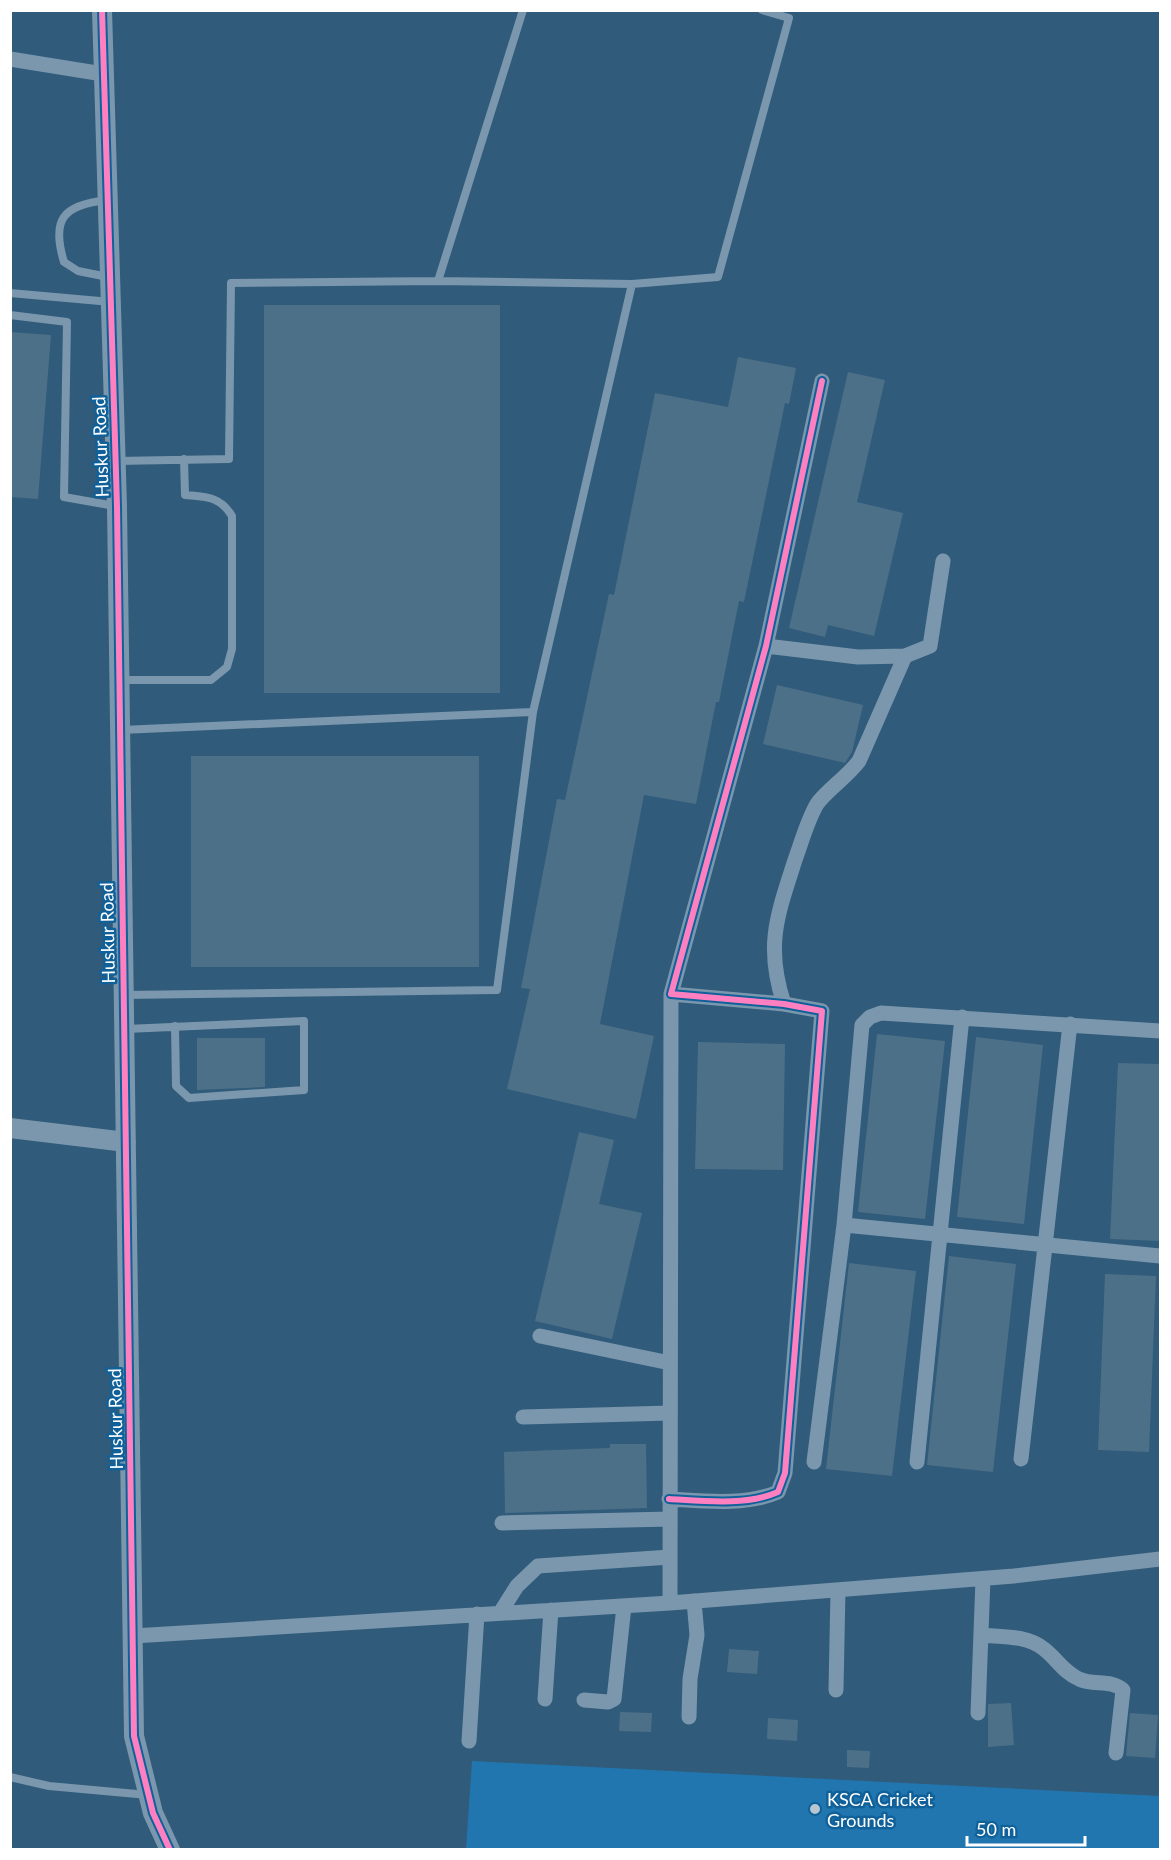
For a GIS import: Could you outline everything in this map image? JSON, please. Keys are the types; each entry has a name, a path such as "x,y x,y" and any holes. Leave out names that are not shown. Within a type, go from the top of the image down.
{"street":[{"name":"Huskur Road","path":"102,10 117,506 134,1736 153,1813 170,1850"},
{"path":"10,59 104,74"},
{"path":"670,1603 671,994 766,646 822,381"},
{"path":"766,646 858,657 905,656 930,646 944,561"},
{"path":"784,1004 773,955 774,931 807,825 818,804 848,776 859,761 905,656"},
{"path":"669,1499 707,1502 762,1499 778,1492 785,1473 822,1011 784,1004 671,994"},
{"path":"814,1462 844,1225 862,1025 870,1017 881,1013 1161,1031"},
{"path":"917,1462 962,1017"},
{"path":"1021,1458 1043,1245 1070,1024"},
{"path":"10,1128 126,1142"},
{"path":"844,1225 1161,1256"},
{"path":"540,1336 670,1363"},
{"path":"523,1417 670,1413"},
{"path":"502,1523 670,1519"},
{"path":"500,1613 517,1586 538,1566 670,1557"},
{"path":"133,1636 670,1603 983,1579 1144,1563 1161,1559"},
{"path":"978,1713 983,1579"},
{"path":"836,1690 838,1590"},
{"path":"689,1717 690,1679 697,1635 694,1601"},
{"path":"584,1700 608,1702 614,1699 624,1606"},
{"path":"545,1699 551,1610"},
{"path":"468,1740 477,1614"},
{"path":"981,1635 1022,1639 1044,1649 1061,1668 1075,1677 1112,1684 1123,1690 1116,1753"}],"lane":[{"path":"438,281 523,10"},
{"path":"116,461 229,459 231,283 438,281 632,284 718,277 789,18 762,10"},
{"path":"108,200 75,207 63,217 57,238 64,262 78,271 110,277"},
{"path":"123,995 496,990 533,712 632,284"},
{"path":"10,293 111,302"},
{"path":"10,315 67,322 64,497 117,506"},
{"path":"119,680 211,680 227,667 232,649 232,516 226,506 216,499 185,495 184,459"},
{"path":"120,730 533,712"},
{"path":"124,1029 175,1026 304,1021 304,1090 189,1098 176,1086 175,1026"},
{"path":"10,1777 49,1786 148,1795"}],"shaded area":[{"name":"KSCA Cricket Grounds","path":"472,1761 1160,1796 1159,1849 466,1849"}],"building":[{"path":"264,305 500,305 500,693 264,693"},
{"path":"10,332 51,335 38,499 10,497"},
{"path":"738,357 796,368 789,404 785,403 744,602 739,601 696,804 644,795 600,1024 654,1036 636,1119 507,1089 530,989 521,988 557,799 565,800 609,594 614,595 655,393 728,407"},
{"path":"848,372 885,380 857,502 903,513 874,636 828,625 825,637 789,628"},
{"path":"777,685 863,705 852,752 845,763 763,744"},
{"path":"191,756 479,756 479,967 191,967"},
{"path":"877,1034 945,1041 925,1219 858,1212"},
{"path":"976,1037 1043,1045 1024,1224 957,1217"},
{"path":"197,1038 265,1038 265,1087 197,1090"},
{"path":"698,1042 785,1044 783,1170 695,1169"},
{"path":"1118,1063 1161,1064 1161,1241 1110,1239"},
{"path":"579,1132 614,1140 599,1204 642,1213 612,1339 535,1321"},
{"path":"949,1256 1016,1264 993,1472 927,1465"},
{"path":"849,1263 916,1271 892,1476 826,1469"},
{"path":"1105,1274 1156,1276 1149,1452 1098,1450"},
{"path":"610,1444 646,1444 647,1508 505,1513 504,1452 610,1448"},
{"path":"729,1649 759,1651 757,1674 727,1672"},
{"path":"1011,1703 1014,1745 988,1747 988,1704"},
{"path":"620,1712 652,1713 651,1732 619,1731"},
{"path":"1130,1713 1158,1715 1155,1758 1126,1756"},
{"path":"768,1718 798,1720 797,1741 767,1739"},
{"path":"847,1750 870,1751 869,1768 847,1767"}],"cycle path":[{"path":"102,10 117,506 134,1736 153,1813 170,1850"},
{"path":"669,1499 725,1502 766,1496 778,1492 785,1473 822,1011 784,1004 671,994 766,646 822,381"}],"place":[{"name":"KSCA Cricket Grounds","path":"815,1809"}]}
